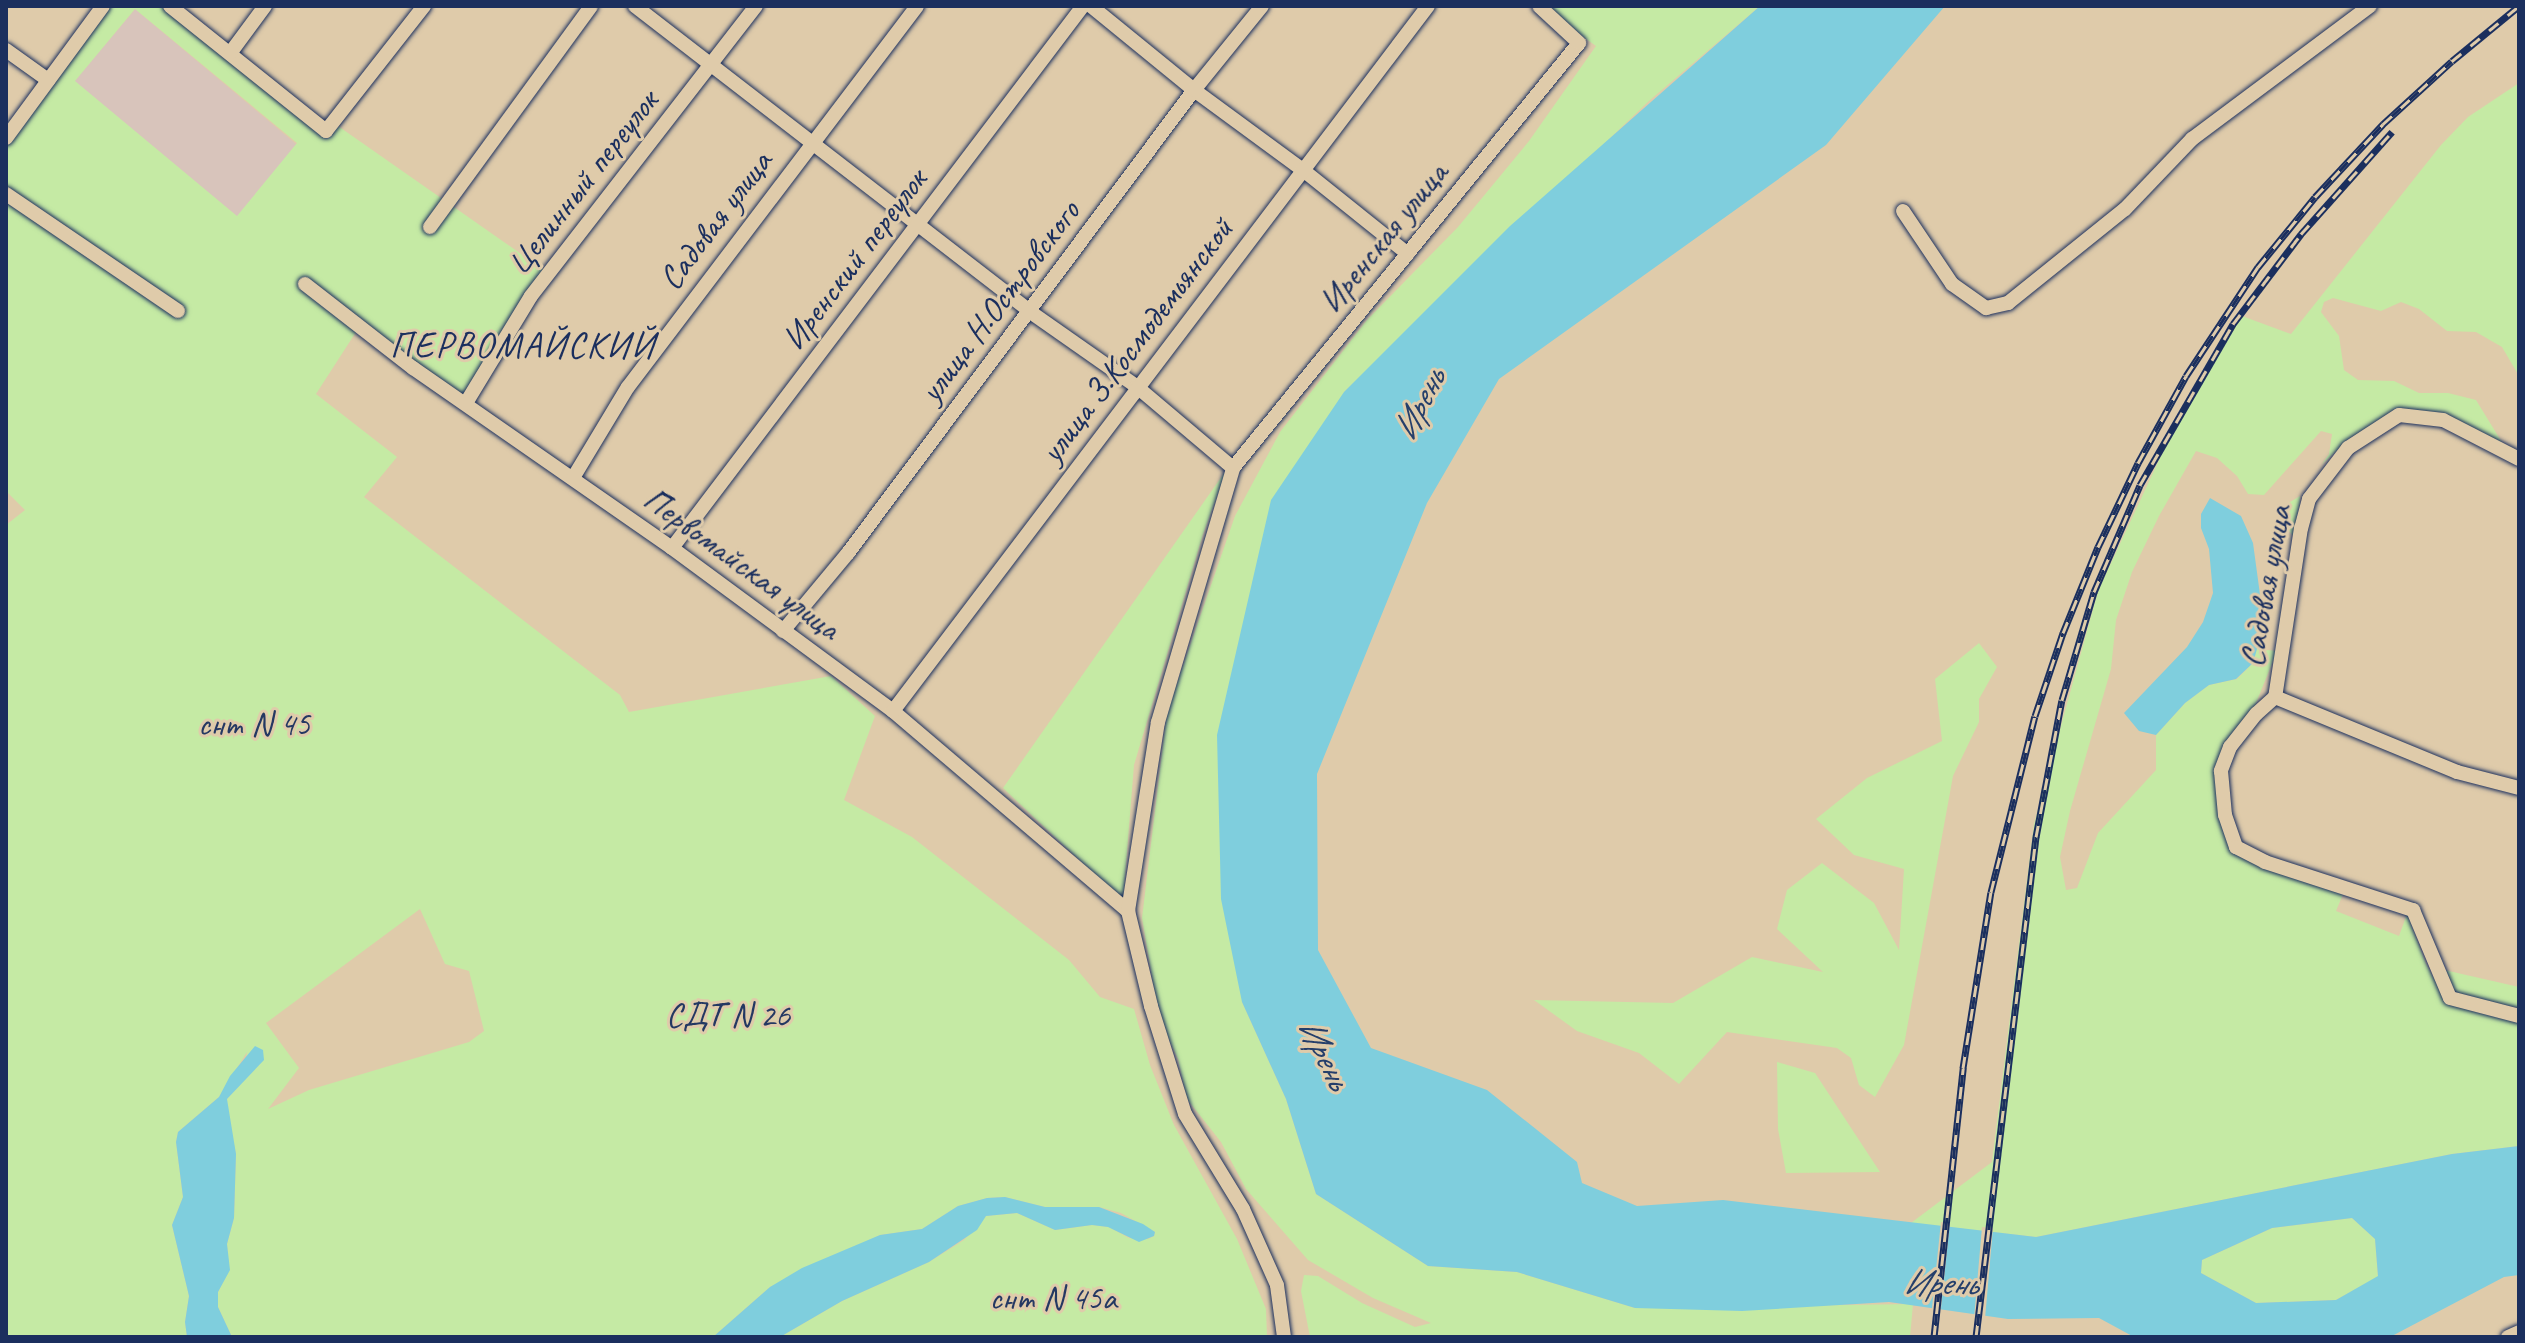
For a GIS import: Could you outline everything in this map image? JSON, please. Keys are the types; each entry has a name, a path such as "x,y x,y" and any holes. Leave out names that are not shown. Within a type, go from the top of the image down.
{"street":[{"path":"6,138 103,6"},
{"path":"170,6 326,131 424,6"},
{"path":"231,52 265,6"},
{"path":"430,227 591,6"},
{"path":"635,6 1029,311 1136,386 1233,468 1158,722 1128,911 1151,1006 1185,1114 1243,1209 1277,1285 1284,1337"},
{"name":"Целинный переулок","path":"466,403 531,296 756,6"},
{"name":"Садовая улица","path":"573,478 628,387 812,140 917,6"},
{"name":"Иренский переулок","path":"672,548 1083,6"},
{"path":"1091,6 1194,90 1303,170 1408,254"},
{"name":"улица Н.Островского","path":"783,631 848,553 1194,90 1262,6"},
{"name":"улица З.Космодемьянской","path":"893,711 1136,386 1428,6"},
{"name":"Иренская улица","path":"1233,468 1579,43 1539,6"},
{"path":"1903,211 1952,284 1986,308 2008,303 2125,209 2192,139 2370,6"},
{"path":"6,50 48,80"},
{"path":"6,194 178,311"},
{"name":"Первомайская улица","path":"305,284 413,368 672,548 893,711 1128,911"},
{"name":"Садовая улица","path":"2519,459 2443,420 2399,415 2348,448 2309,499 2301,528 2275,697 2256,714 2230,747 2221,771 2225,815 2236,847 2265,862 2413,910 2450,998 2519,1016"},
{"name":"Садовая улица","path":"2275,697 2457,772 2519,788"},
{"path":"2508,1337 2519,1332"}],"shaded area":[{"path":"135,9 297,145 236,218 74,82"}],"green space":[{"path":"101,6 162,6 327,139 338,126 544,270 465,397 300,287 356,332 316,394 397,457 364,497 620,695 629,712 831,676 875,716 844,800 912,837 1069,960 1100,997 1134,1009 1150,1065 1174,1125 1237,1239 1266,1309 1267,1337 780,1337 842,1301 929,1262 964,1240 986,1216 1017,1213 1055,1230 1092,1225 1109,1227 1129,1238 1148,1239 1155,1232 1121,1213 1099,1207 1045,1207 1005,1197 987,1198 958,1206 922,1229 880,1235 770,1287 713,1337 232,1337 218,1307 218,1292 229,1270 227,1244 234,1218 236,1154 226,1111 227,1099 243,1081 247,1052 219,1097 178,1132 176,1142 183,1197 172,1225 189,1296 185,1322 187,1337 6,1337 6,525 25,510 6,491 6,133","holes":["135,9 297,143 237,216 75,81","420,909 445,964 469,971 484,1031 469,1042 309,1090 268,1109 299,1068 266,1023"]},
{"path":"1540,6 1760,6 1650,100 1344,392 1242,1002 1286,1099 1316,1194 1428,1266 1517,1272 1635,1308 1913,1304 1910,1337 1310,1337 1301,1291 1304,1275 1318,1276 1362,1303 1415,1327 1431,1323 1373,1298 1308,1260 1246,1189 1221,1142 1187,1099 1178,1059 1159,1018 1142,918 1167,712 1235,516 1280,432 1367,320 1458,227 1529,141 1596,46"},
{"path":"2519,83 2519,376 2502,347 2476,332 2447,331 2419,309 2401,302 2381,311 2333,298 2324,302 2321,312 2339,336 2344,370 2358,380 2394,381 2419,393 2448,393 2476,400 2503,444 2401,408 2352,437 2322,464 2329,454 2332,434 2321,431 2264,495 2248,494 2237,476 2217,458 2196,451 2132,572 2116,620 2111,669 2060,857 2066,890 2077,888 2098,833 2156,770 2156,735 2185,703 2209,685 2237,679 2253,663 2260,639 2267,650 2277,651 2252,713 2218,770 2233,849 2346,887 2336,911 2399,936 2407,914 2426,964 2446,1001 2519,1016 2519,1146 2452,1154 2036,1237 1911,1223 1992,1162 2034,824 2098,591 2173,430 2242,316 2291,334 2441,145 2468,117"},
{"path":"1227,469 1203,534 1134,765 1123,901 1003,788"},
{"path":"2300,496 2293,536 2279,518 2285,505"},
{"path":"1979,643 1997,667 1979,699 1979,722 1953,776 1904,1045 1875,1097 1859,1085 1851,1058 1837,1048 1727,1032 1679,1084 1639,1053 1577,1031 1534,1000 1673,1003 1752,957 1823,972 1777,929 1787,890 1822,863 1874,903 1899,950 1904,869 1854,855 1816,819 1867,778 1942,741 1935,679"},
{"path":"2440,969 2519,987 2519,1008 2452,995"},
{"path":"1777,1062 1815,1073 1880,1172 1786,1173 1778,1129"},
{"path":"2352,1218 2375,1239 2378,1277 2336,1300 2256,1303 2201,1273 2202,1260 2272,1228"}],"water":[{"name":"Ирень","path":"1760,6 1945,6 1826,145 1499,379 1427,503 1317,774 1318,950 1371,1048 1487,1090 1577,1162 1582,1183 1637,1206 1723,1200 2036,1237 2452,1154 2519,1146 2519,1275 2504,1277 2390,1337 2134,1337 2099,1318 2008,1319 1889,1302 1742,1311 1635,1308 1517,1272 1428,1266 1316,1194 1286,1099 1242,1002 1221,899 1217,735 1271,500 1344,392 1510,226","holes":["2352,1218 2375,1239 2378,1276 2336,1300 2256,1303 2201,1273 2202,1260 2272,1228"]},
{"path":"2210,498 2241,516 2253,543 2264,624 2253,663 2236,679 2209,685 2185,703 2156,735 2139,731 2124,713 2187,647 2203,622 2213,593 2209,549 2201,528 2201,514"},
{"path":"255,1046 263,1050 264,1060 227,1099 236,1154 234,1218 227,1244 230,1270 218,1292 218,1307 232,1337 187,1337 185,1322 189,1296 172,1225 183,1197 176,1142 178,1132 219,1097 230,1076"},
{"path":"1005,1197 1045,1207 1099,1207 1143,1224 1155,1232 1154,1236 1139,1242 1108,1227 1092,1225 1055,1230 1017,1213 986,1216 977,1230 929,1262 842,1301 780,1337 713,1337 770,1287 802,1268 880,1235 922,1229 958,1206 987,1198"}],"pier":[{"path":"1941,1222 1950,1223 1941,1312 1932,1312"},
{"path":"1982,1227 1993,1228 1985,1320 1974,1319"}],"railway":[{"path":"1934,1337 1963,1068 1991,892 2035,716 2063,633 2098,547 2138,463 2186,376 2258,267 2315,197 2383,124 2519,6"},
{"path":"1976,1337 2036,837 2062,700 2094,592 2140,485 2233,324 2301,234 2392,132"}],"district":[{"name":"ПЕРВОМАЙСКИЙ","path":"523,346"}],"park label":[{"name":"снт N 45","path":"254,724"},
{"name":"СДТ N 26","path":"728,1015"},
{"name":"снт N 45а","path":"1053,1298"}]}
